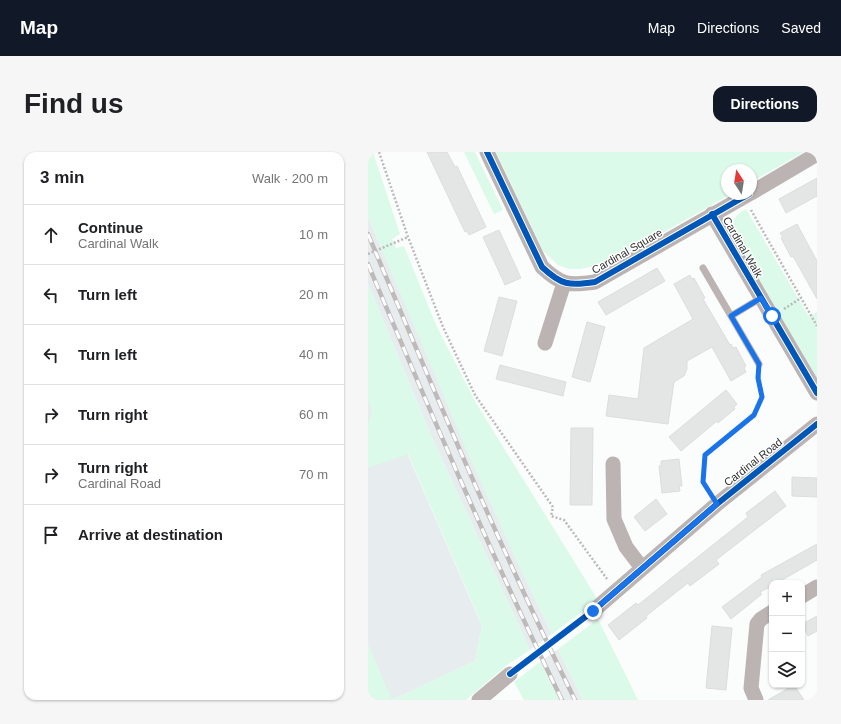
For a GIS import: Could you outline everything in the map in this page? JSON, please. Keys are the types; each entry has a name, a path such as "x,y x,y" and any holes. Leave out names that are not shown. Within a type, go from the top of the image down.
{"street":[{"path":"487,152 542,267 553,278 564,283 544,343"},
{"name":"Cardinal Square","path":"757,190 817,154"},
{"name":"Cardinal Square","path":"564,283 581,284 595,282 739,200"},
{"name":"Cardinal Walk","path":"712,214 817,394"},
{"name":"Cardinal Road","path":"593,611 717,504 817,424"},
{"path":"612,464 614,519 626,547 642,568"},
{"path":"805,594 817,587"},
{"path":"756,700 751,688 757,624 760,619 769,614"},
{"path":"479,700 510,674"}],"lane":[{"path":"703,268 759,364"},
{"path":"731,316 761,298"}],"path":[{"path":"379,152 408,237 443,327 475,395 553,507 551,516 564,520 616,591"},
{"path":"751,200 817,326"},
{"path":"368,254 408,237"},
{"path":"772,316 801,298"},
{"path":"812,317 817,318"},
{"path":"717,504 703,482 705,455 754,415 762,397 758,378 759,364"}],"shaded area":[{"path":"368,217 515,557 552,634 530,650 433,440 368,284"},
{"path":"368,349 407,453 482,626 475,661 392,700 368,700"},
{"path":"558,649 583,700 559,700 540,662"}],"green space":[{"path":"368,152 373,152 400,234 392,239 396,248 404,246 436,325 476,403 598,600 552,634 469,456 368,217"},
{"path":"464,152 475,152 503,210 494,214"},
{"path":"496,152 804,152 757,179 757,164 721,164 721,200 610,263 580,269 569,269 558,265 543,251"},
{"path":"746,209 809,317 817,312 817,380 736,238 733,228 735,217"},
{"path":"368,284 433,440 530,650 507,665 466,700 392,700 475,661 482,625 408,454 368,468 368,424 372,411 368,401"},
{"path":"598,619 638,700 583,700 558,649"},
{"path":"368,644 392,700 368,700"},
{"path":"540,662 559,700 524,700 514,682"}],"building":[{"path":"427,152 447,152 455,167 457,166 486,227 469,235 467,231 465,232"},
{"path":"817,178 817,196 786,213 779,199"},
{"path":"797,224 817,261 817,299 781,238 783,237 780,233"},
{"path":"499,230 521,278 505,285 483,237"},
{"path":"657,268 665,281 606,315 598,302"},
{"path":"690,275 692,279 694,278 705,298 703,299 730,345 731,344 733,348 736,347 746,366 744,368 746,372 731,381 712,347 687,361 687,369 684,376 674,382 668,424 606,416 609,395 638,399 644,348 693,319 674,284"},
{"path":"499,297 517,301 502,356 484,351"},
{"path":"587,322 605,327 590,382 572,377"},
{"path":"500,365 566,382 563,396 496,379"},
{"path":"726,390 737,404 734,407 735,409 718,423 717,421 681,451 669,437"},
{"path":"571,428 593,428 592,505 570,505"},
{"path":"679,459 682,486 679,486 680,491 662,493 659,466 661,466 661,461"},
{"path":"792,477 817,478 817,497 792,496"},
{"path":"775,491 786,506 716,560 719,564 690,586 688,583 646,616 647,618 619,640 608,625 636,603 638,605 748,517 746,513"},
{"path":"656,499 667,514 645,531 634,517"},
{"path":"817,544 817,560 782,580 769,580 769,588 760,592 762,594 731,619 722,607 762,577 761,575"},
{"path":"817,616 817,631 808,636 805,630 805,622"},
{"path":"712,626 732,628 726,690 706,688"},
{"path":"789,688 796,688 804,700 768,700"}],"railway":[{"path":"368,234 494,527 575,700"},
{"path":"368,264 486,538 562,700"}],"cycle path":[{"path":"487,152 542,267 555,278 566,283 578,284 595,282 738,200"},
{"path":"712,214 817,393"},
{"path":"510,674 593,611 717,504 817,424"}],"route":[{"path":"593,611 717,504 703,482 705,455 754,415 762,397 761,386 758,378 759,364 731,316 761,298 772,316"}]}
